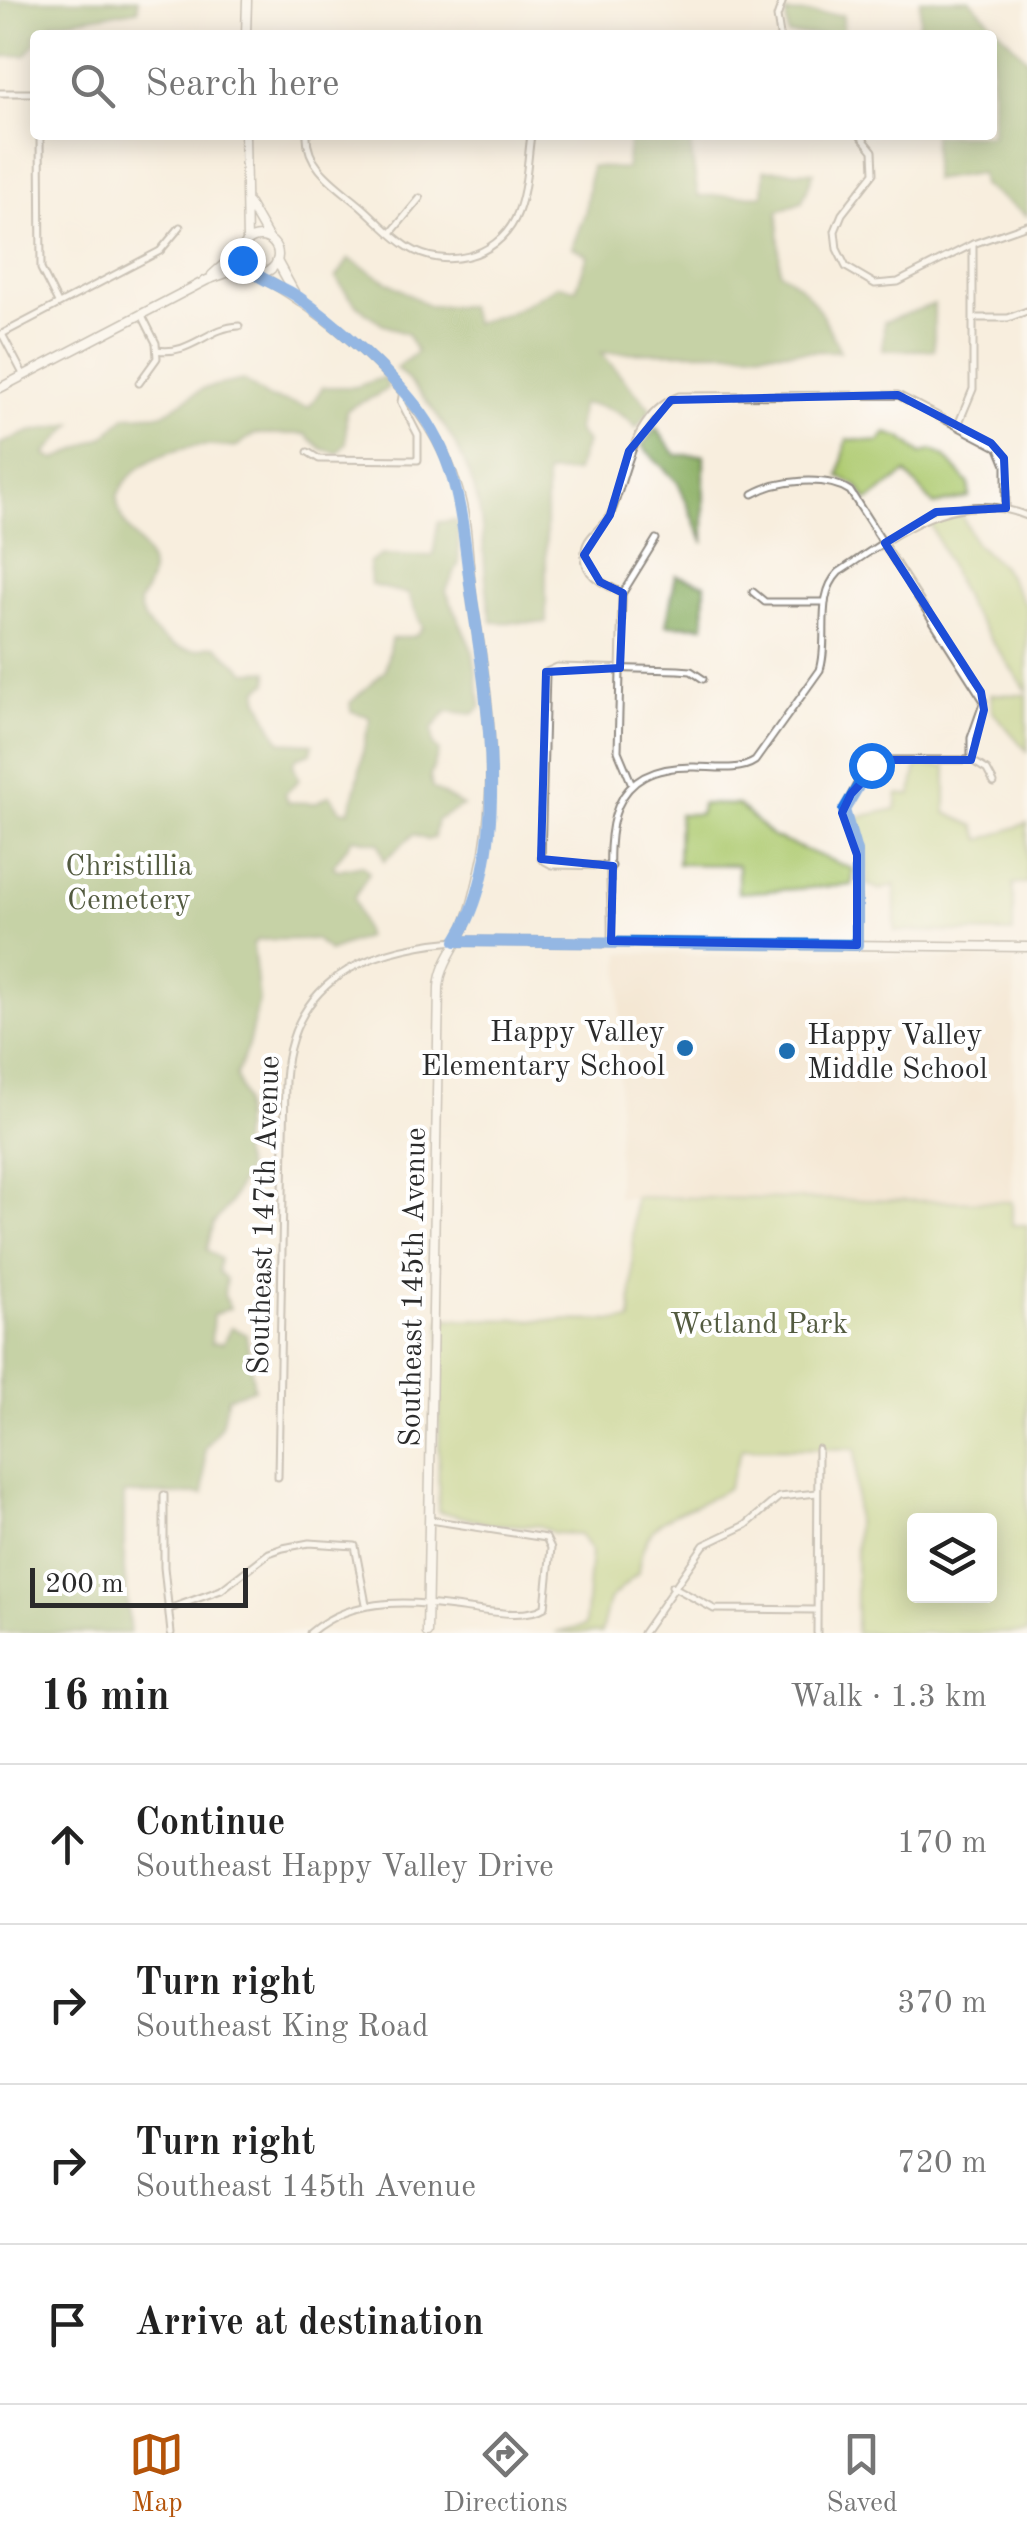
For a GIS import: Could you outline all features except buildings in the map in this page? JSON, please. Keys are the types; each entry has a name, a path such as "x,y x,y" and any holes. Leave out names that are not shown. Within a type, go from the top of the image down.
{"main road":[{"path":"246,30 247,0"},
{"path":"245,140 243,264 254,272"},
{"path":"247,200 270,240"},
{"path":"206,280 245,245 258,237 270,240"},
{"name":"Southeast 145th Avenue","path":"270,240 296,295"},
{"path":"0,388 206,280 232,272 269,271 277,261"},
{"name":"Southeast 145th Avenue","path":"254,272 296,295 402,391 430,427 458,491 488,694 492,774 487,833 474,896 442,970 438,993 427,1633"},
{"path":"456,941 1027,947"}],"street":[{"path":"779,30 778,17 784,0"},
{"path":"0,92 30,92"},
{"path":"40,140 41,264 58,304"},
{"path":"308,140 312,162 409,248 434,258 455,259 489,248 509,230 521,204 529,140"},
{"path":"864,140 873,152 874,172 842,214 836,231 837,250 851,274 875,284 898,282 973,244 1027,225"},
{"path":"391,233 420,198"},
{"path":"24,376 1,335 160,250 180,226"},
{"path":"958,425 974,389 973,244"},
{"path":"974,318 1008,318 1027,311"},
{"path":"139,383 153,369 157,350 142,315"},
{"path":"157,350 182,350 226,327 239,326"},
{"path":"308,452 319,459 418,460 418,435 402,406 402,391"},
{"path":"622,594 591,574 584,555 587,544 610,515 629,451 671,400 890,394 958,425 1002,453 1006,508"},
{"path":"752,494 770,484 835,484 856,498 981,692 984,710 972,738 971,760"},
{"path":"610,941 614,813 631,782 662,767 739,768 755,761 820,670 825,654 825,602 832,579 885,543 936,512 966,505 1006,508 1027,516"},
{"path":"631,782 618,752 622,594 656,539"},
{"path":"753,592 766,602 825,602"},
{"path":"613,866 552,865 541,859 544,680 550,668 691,671 703,679"},
{"path":"857,945 857,855 844,810 858,780 882,760 971,760 987,770 994,783"},
{"name":"Southeast 147th Avenue","path":"278,1477 286,1081 292,1038 314,1000 353,965 395,948 456,941"},
{"path":"817,1633 818,1449"},
{"path":"643,1633 704,1545 746,1526 766,1504 796,1493 817,1493"},
{"path":"164,1495 171,1633"},
{"path":"310,1633 343,1611 366,1604 538,1612 550,1597 551,1548 546,1538 430,1520"},
{"path":"168,1609 221,1590 269,1553 309,1543 355,1546 366,1604"},
{"path":"672,1586 714,1609 816,1610"}],"highlighted area":[{"path":"898,395 991,443 1004,458 1006,508 936,512 885,543 981,692 984,710 971,760 883,760 851,794 842,813 857,855 857,945 611,941 613,866 541,859 546,672 620,668 623,593 600,582 584,555 610,515 629,451 671,400"}],"shaded area":[{"path":"621,953 1015,959 1012,1202 617,1197"}],"green space":[{"path":"0,0 138,0 138,10 53,23 47,30 30,30 30,50 26,55 0,57"},
{"path":"920,0 970,0 1027,59 1027,216 982,185 980,173 933,180 933,140 997,140 997,30 915,30 920,22"},
{"path":"786,13 843,15 843,30 788,30"},
{"path":"629,140 690,140 698,196 763,195 764,170 814,172 802,202 778,211 780,272 809,296 840,351 601,353 651,409 636,428 612,410 581,404 577,431 586,442 576,472 546,473 546,623 492,622 482,529 472,483 441,421 396,368 417,352 407,334 367,313 336,278 349,259 429,306 468,306 474,323 511,312 559,285 576,289 588,255 572,247 585,213 591,166 626,169"},
{"path":"934,304 934,350 883,350 884,322"},
{"name":"Christillia Cemetery","path":"384,377 388,387 346,411 346,443 338,453 322,449 305,434 254,434 235,448 201,446 150,461 125,483 117,498 120,514 149,558 149,584 139,602 150,627 183,649 216,646 246,672 268,671 268,683 259,689 258,697 277,737 282,742 313,744 311,753 296,758 293,764 299,780 285,794 288,802 315,803 330,795 340,810 349,811 370,721 368,716 351,711 350,703 385,671 391,639 415,636 423,628 408,594 371,585 369,563 382,555 433,556 438,522 454,520 458,525 459,563 446,591 473,652 481,707 473,714 447,711 432,729 433,745 439,752 430,776 432,788 463,806 437,820 434,838 427,840 414,834 384,861 379,843 353,838 333,866 337,870 362,865 369,873 354,898 366,937 329,951 315,939 258,940 253,944 259,1000 236,1075 244,1102 241,1152 246,1170 229,1205 213,1224 207,1250 220,1259 218,1271 226,1279 224,1295 230,1308 213,1315 211,1343 223,1343 231,1327 246,1334 254,1389 228,1397 221,1426 205,1449 204,1494 124,1494 124,1569 130,1633 0,1633 0,444 29,432 73,424 45,454 55,460 105,436 126,416 163,414 204,388 243,380 267,397 309,407 323,387 356,387"},
{"path":"656,428 676,455 704,455 704,543 678,483 642,446"},
{"path":"886,433 902,438 921,454 932,450 945,457 969,484 969,497 934,505 906,473 868,501 857,486 839,476 847,439 879,442"},
{"path":"961,513 975,543 1002,566 1027,608 1027,691 968,607 930,523"},
{"path":"676,575 705,584 704,626 666,625"},
{"path":"991,694 1027,695 1027,751 992,711"},
{"path":"917,766 946,767 946,813 975,826 981,840 1027,823 1027,883 1013,884 1013,933 895,931 895,885 880,890 867,884 867,856 858,817 896,809 898,794 911,795"},
{"path":"701,804 738,805 773,837 853,869 852,885 738,893 738,865 678,864 679,814 700,814"},
{"name":"Wetland Park","path":"634,1197 1012,1202 1012,1225 1027,1225 1027,1633 856,1633 856,1449 742,1448 728,1488 669,1517 649,1536 638,1573 609,1600 601,1633 555,1633 585,1626 591,1551 580,1534 554,1533 540,1526 490,1524 438,1511 441,1319 631,1321"}],"place":[{"name":"Happy Valley Elementary School","path":"685,1048"},
{"name":"Happy Valley Middle School","path":"787,1051"}],"route":[{"path":"242,260 250,270 296,295 409,398 434,434 458,491 486,682 492,774 481,865 464,929 456,941 857,945 857,855 844,810 858,780 871,765"}]}
